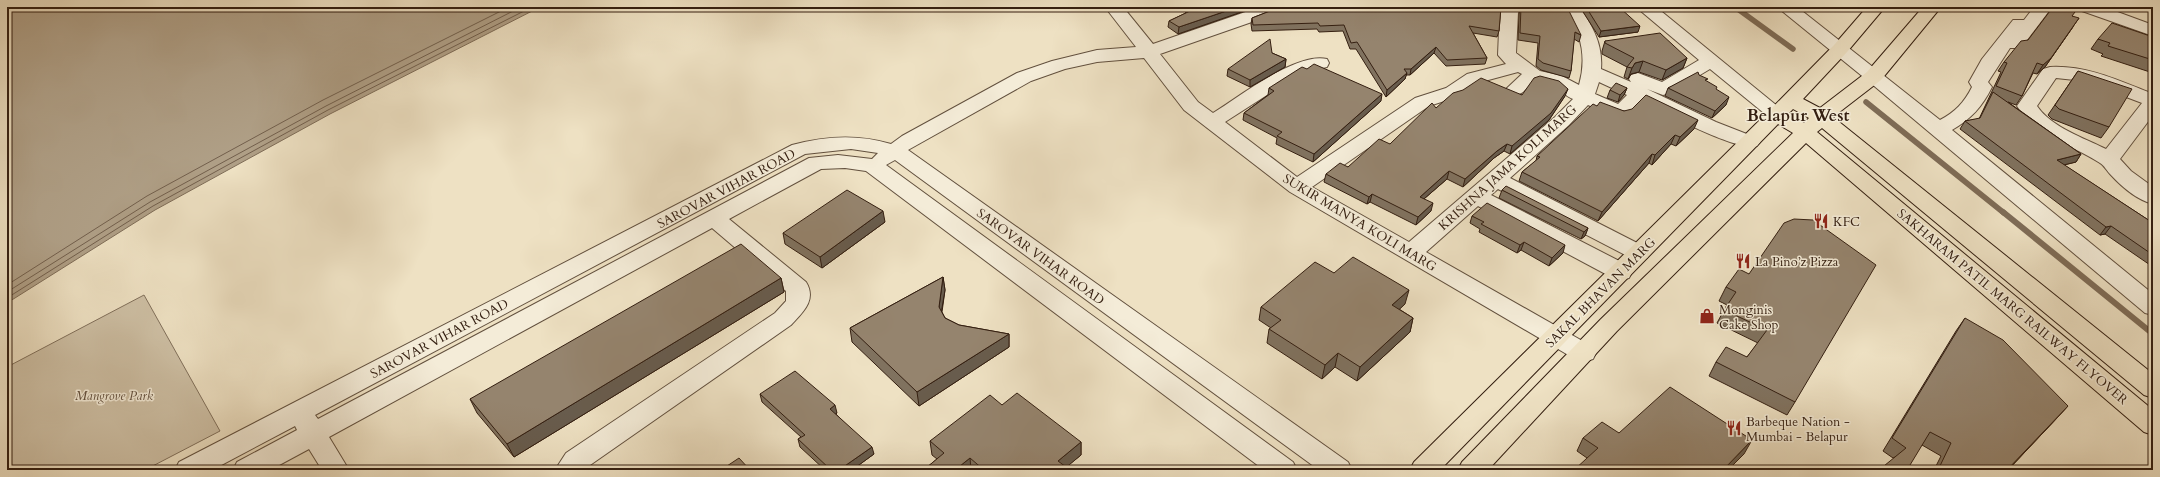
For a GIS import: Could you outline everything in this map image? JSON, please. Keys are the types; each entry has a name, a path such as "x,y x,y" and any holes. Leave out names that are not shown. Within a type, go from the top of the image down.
{"main road":[{"name":"SAKAL BHAVAN MARG","path":"1423,470 1750,142 1841,48 1876,7"},
{"path":"1471,470 1609,325 1813,125 1874,76 1932,7"},
{"path":"1784,107 1813,125"},
{"name":"SAKHARAM PATIL MARG RAILWAY FLYOVER","path":"1813,125 1919,197 2153,388"},
{"name":"SAKHARAM PATIL MARG RAILWAY FLYOVER","path":"1813,125 1890,204 2153,425"}],"street":[{"name":"SUKIR MANYA KOLI MARG","path":"1114,7 1191,106 1297,187 1584,353"},
{"path":"1509,7 1507,52 1509,58 1532,73 1589,84 1628,81 1663,89 1711,61"},
{"path":"1515,90 1528,79 1537,76 1566,84 1571,87 1572,92 1589,84 1601,47 1571,8 1545,10 1520,7"},
{"path":"1645,7 1711,61 1784,107"},
{"path":"1786,7 1841,48 2152,304"},
{"path":"1994,71 2043,7"},
{"path":"2088,7 2153,31"},
{"path":"873,166 908,140 1024,77 1058,65 1097,56 1148,52 1263,12"},
{"path":"1938,128 1960,117 1971,108 1982,87 1978,82 1989,64 2019,24"},
{"path":"1657,36 1676,33"},
{"path":"1212,122 1295,69 1320,63"},
{"path":"1297,187 1422,102 1453,92 1474,78 1520,66"},
{"path":"2109,159 2153,102 2077,73 2061,71 2050,73 2027,106 2030,114 2042,123 2109,159 2115,168 2127,179 2153,197"},
{"path":"1589,84 1620,113 1628,81"},
{"path":"1628,81 1709,126 1750,142"},
{"name":"KRISHNA JAMA KOLI MARG","path":"1411,253 1562,121 1589,84"},
{"name":"SAROVAR VIHAR ROAD","path":"188,470 798,149 831,143 867,144 894,151 1339,470"},
{"name":"SAROVAR VIHAR ROAD","path":"246,470 280,462 313,434 816,163 831,161 858,162 873,166 1284,470"},
{"path":"1498,177 1641,251"},
{"path":"1476,196 1621,272"},
{"path":"568,470 575,461 597,445 783,319 798,303 798,288 743,240 713,218"},
{"path":"299,412 336,470"},
{"path":"261,432 280,462"}],"green space":[{"name":"Mangrove Park","path":"144,295 220,431 145,470 7,470 7,367"}],"water":[{"path":"7,7 540,7 330,114 155,210 7,303"}],"building":[{"path":"1187,7 1238,7 1179,27 1169,21 1190,11"},
{"path":"1273,7 1501,7 1499,31 1469,26 1487,58 1447,60 1436,47 1411,69 1404,69 1407,73 1387,90 1357,42 1351,43 1344,25 1320,26 1318,23 1253,25 1252,18 1270,11"},
{"path":"1521,7 1547,10 1568,9 1581,35 1575,32 1571,71 1543,63 1538,59 1540,36 1520,33"},
{"path":"1586,7 1619,7 1640,26 1601,31"},
{"path":"2053,7 2062,7 2075,12 2072,16 2079,18 2051,58 2043,65 2037,63 2022,96 1996,86 2007,63 2004,62 2021,41 2028,40"},
{"path":"2112,23 2153,37 2153,60 2108,46 2110,43 2098,39"},
{"path":"1660,33 1687,58 1666,70 1643,61 1635,63 1632,68 1627,67 1634,58 1605,43 1605,41"},
{"path":"1270,39 1272,53 1286,59 1250,80 1228,69"},
{"path":"1314,64 1382,94 1314,154 1277,136 1282,132 1244,113 1274,91 1269,88 1302,67 1307,69"},
{"path":"2078,71 2132,89 2109,127 2059,109 2055,105"},
{"path":"1698,72 1699,75 1708,79 1705,80 1717,87 1716,89 1729,97 1715,111 1668,88"},
{"path":"1540,76 1559,81 1568,89 1551,113 1512,146 1507,144 1497,151 1465,179 1449,171 1420,197 1433,203 1418,217 1372,194 1369,197 1326,174 1340,163 1348,167 1379,139 1390,144 1432,103 1436,108 1453,93 1463,90 1481,78 1522,95 1534,78"},
{"path":"1616,83 1627,88 1620,95 1610,90"},
{"path":"1993,92 2081,154 2057,160 2153,223 2153,255 2111,226 2106,227 1965,121 1980,118"},
{"path":"1646,95 1698,120 1680,137 1675,135 1655,155 1652,154 1602,212 1522,172 1540,157 1537,156 1593,104 1597,106 1600,102 1624,111 1632,109"},
{"path":"1506,186 1588,228 1584,232 1502,190"},
{"path":"847,190 883,211 820,257 783,233"},
{"path":"1487,203 1565,245 1552,258 1524,242 1520,245 1481,224 1484,222 1472,216"},
{"path":"1794,219 1813,220 1876,265 1795,402 1716,362 1726,347 1747,357 1767,330 1724,310 1736,292 1726,287 1739,269 1749,274 1784,223"},
{"path":"741,244 781,278 507,444 470,399"},
{"path":"1353,257 1409,290 1392,305 1413,318 1360,367 1338,353 1325,365 1269,329 1281,320 1261,307 1315,262 1334,273"},
{"path":"943,277 939,307 945,318 959,325 1009,334 917,392 850,328"},
{"path":"1965,318 2003,340 2068,406 2007,470 1938,470 1951,443 1930,432 1907,470 1879,470 1906,448 1892,438"},
{"path":"795,371 835,405 830,409 872,447 839,470 831,470 798,439 805,435 760,394"},
{"path":"1670,387 1752,440 1723,470 1574,470 1598,448 1583,438 1602,422 1619,433"},
{"path":"1017,393 1081,442 1058,461 1070,470 984,470 970,458 955,470 928,470 926,468 944,453 930,441 990,395 1002,405"},
{"path":"739,458 750,470 721,470"},
{"path":"1221,467 1226,470 1217,470"}],"waterway":[{"path":"1735,7 1793,49"},
{"path":"1866,102 2004,213"},
{"path":"2003,212 2153,334"}],"place":[{"name":"KFC","path":"1821,221"},
{"name":"La Pino’z Pizza","path":"1743,261"},
{"name":"Monginis Cake Shop","path":"1707,316"},
{"name":"Barbeque Nation - Mumbai - Belapur","path":"1734,428"}],"district":[{"name":"Belapur West","path":"1798,115"}]}
